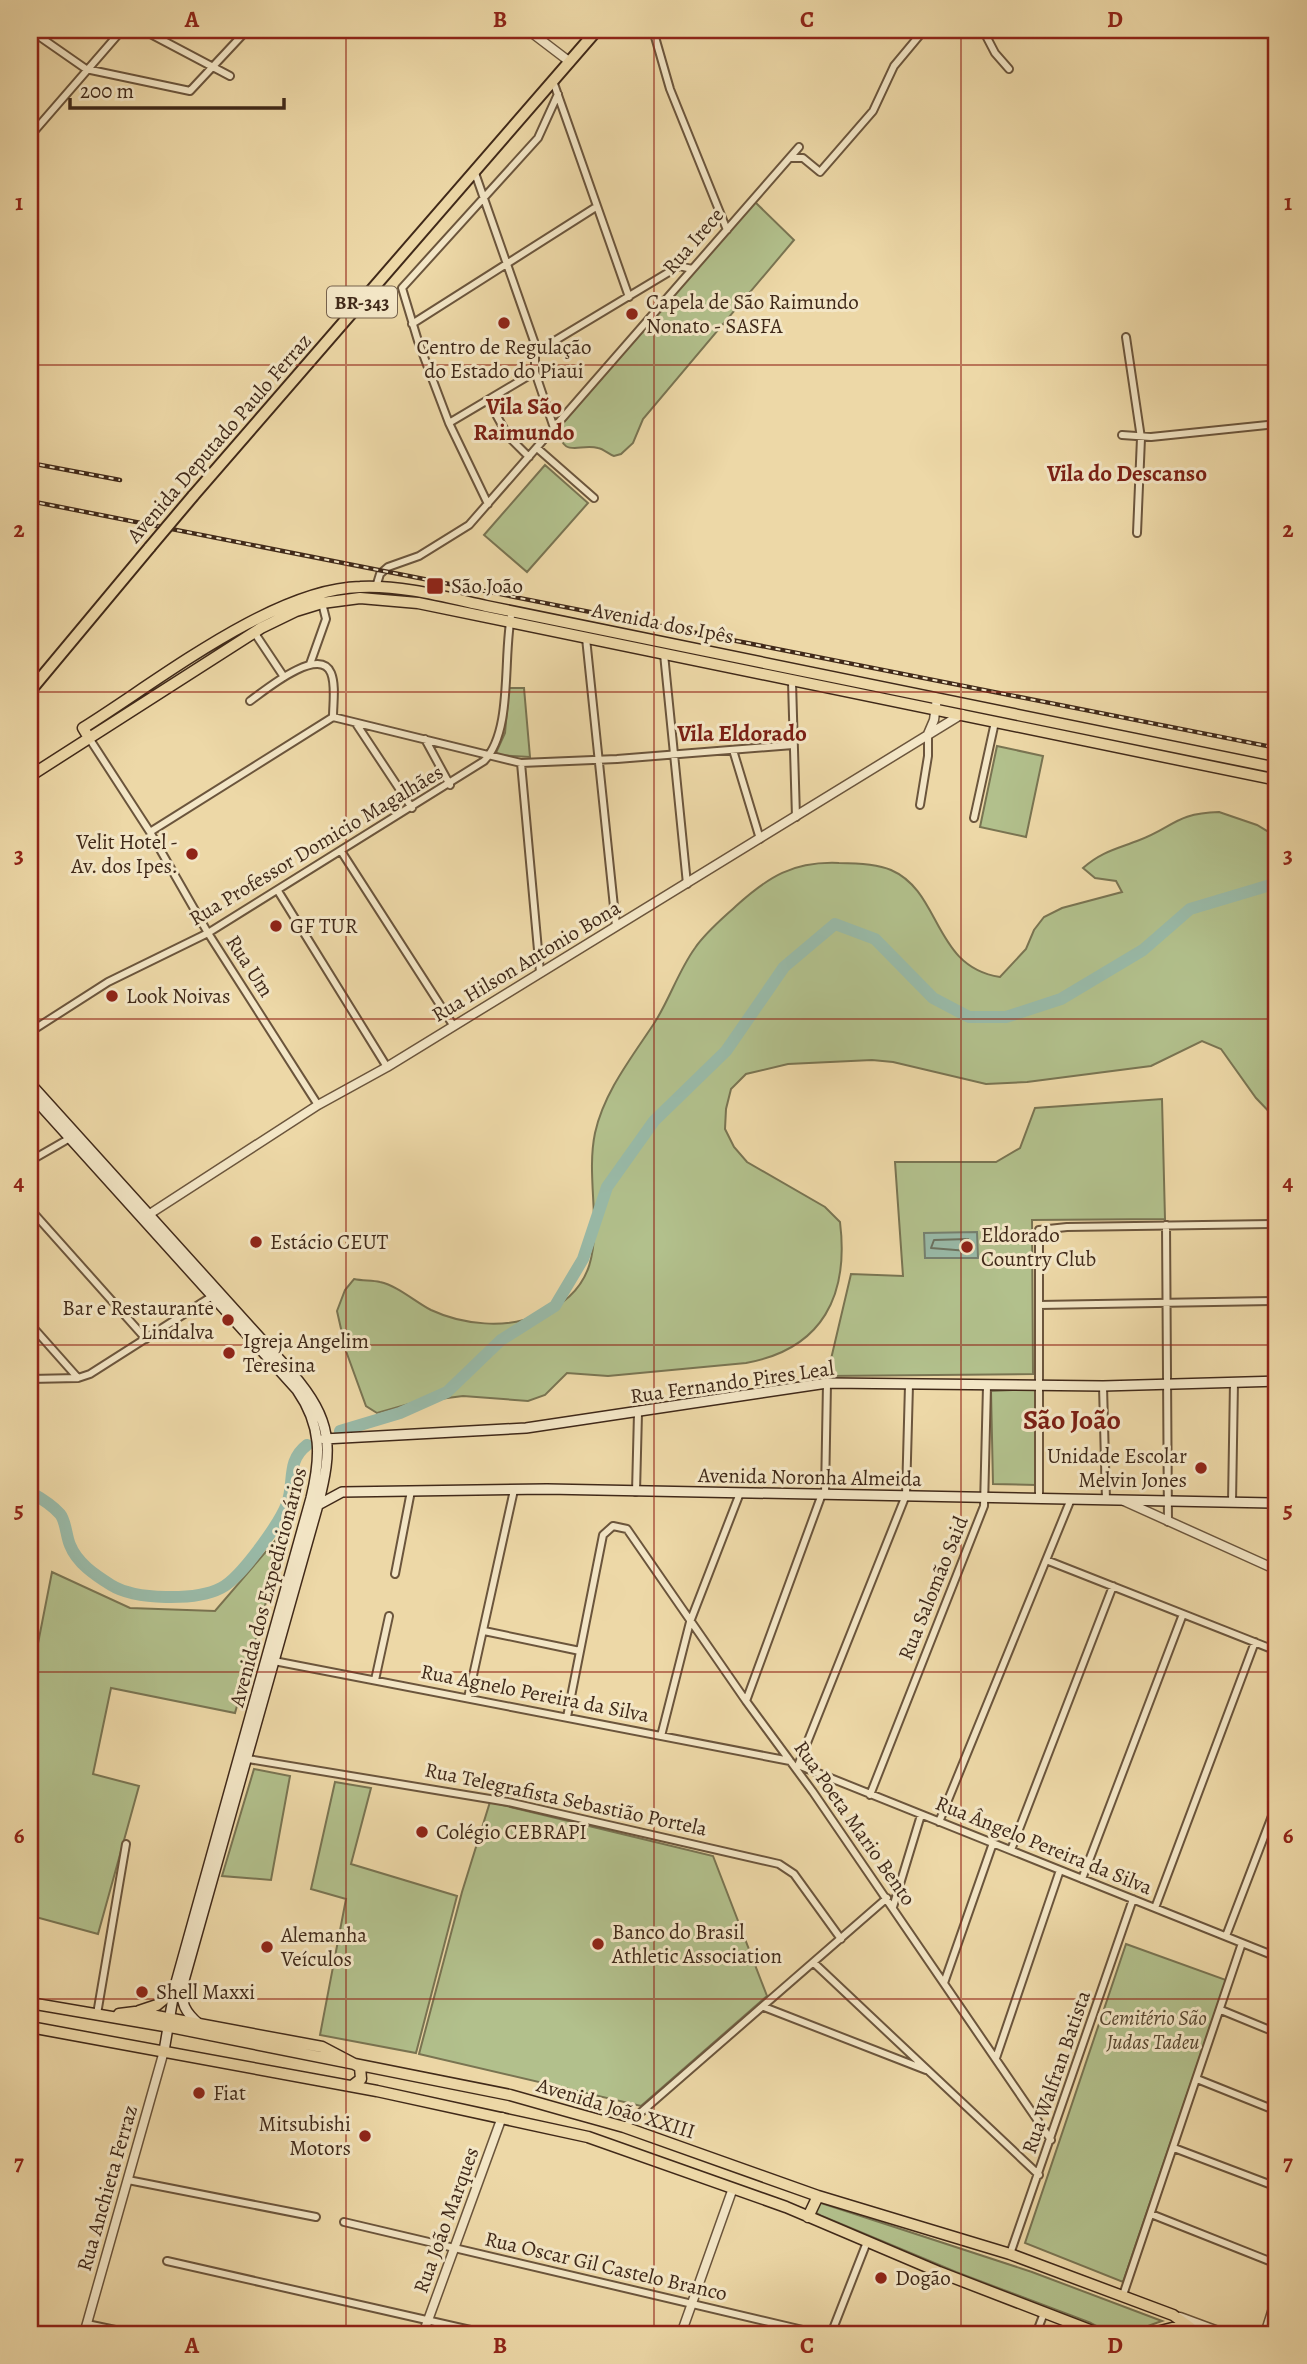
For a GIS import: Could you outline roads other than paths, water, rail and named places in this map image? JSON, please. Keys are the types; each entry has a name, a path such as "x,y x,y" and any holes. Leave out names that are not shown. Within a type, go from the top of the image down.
{"highway":[{"name":"Avenida Deputado Paulo Ferraz","path":"31,686 597,30"},
{"path":"30,702 31,686"}],"main road":[{"name":"Avenida dos Ipês","path":"89,738 83,729 258,618 322,592 376,587 512,611 664,654 792,682 936,704 964,704 1277,768"},
{"name":"Avenida dos Ipês","path":"30,776 254,632 296,611 321,603 360,598 395,600 586,638 606,637 936,704 961,716 1277,780"},
{"path":"1253,775 1262,771 1258,764"},
{"name":"Avenida dos Expedicionários","path":"30,1083 297,1390 323,1439 324,1481 318,1506 248,1759 178,1992"},
{"name":"Avenida dos Expedicionários","path":"30,1094 146,1217"},
{"name":"Rua Fernando Pires Leal","path":"323,1439 490,1431 638,1413 827,1383 1103,1386 1277,1381"},
{"name":"Avenida dos Expedicionários","path":"164,2051 317,1472 323,1439"},
{"path":"317,1472 324,1481 342,1492"},
{"name":"Avenida Noronha Almeida","path":"342,1492 514,1490 1277,1503"},
{"path":"318,1506 325,1499 342,1492"},
{"path":"102,2015 135,2012 157,2005 178,1992 187,2012 199,2024"},
{"name":"Avenida João XXIII","path":"30,2003 102,2015 171,2022 360,2067 509,2095 624,2127 818,2196 1010,2254 1173,2315 1191,2328"},
{"path":"135,2012 171,2022 199,2024 322,2047 360,2067 362,2079 352,2087"},
{"name":"Avenida João XXIII","path":"30,2027 377,2091 588,2137 786,2207 1100,2334"},
{"path":"377,2091 377,2081 385,2072"},
{"path":"786,2207 796,2200 797,2188"},
{"path":"808,2217 818,2196"},
{"path":"1044,2313 1087,2334"},
{"path":"1149,2334 1172,2326 1191,2328 1205,2334"}],"street":[{"path":"30,30 86,69 190,91 247,30"},
{"path":"31,134 122,30"},
{"path":"143,30 230,76"},
{"path":"528,30 550,43 570,62"},
{"path":"653,30 670,89 727,230"},
{"path":"790,158 803,158 820,172 873,111 894,65 924,30"},
{"path":"983,30 995,52 1009,69"},
{"path":"553,81 629,297"},
{"path":"488,504 450,423 412,324 403,286 538,138 558,94"},
{"name":"Rua Irece","path":"376,587 380,574 388,567 419,556 461,531 488,504 799,147"},
{"path":"475,173 536,352 535,372 554,428"},
{"path":"412,324 596,207"},
{"path":"536,352 679,266 692,268"},
{"path":"1126,337 1141,438 1138,533"},
{"path":"450,423 535,372"},
{"path":"488,400 508,436 529,457"},
{"path":"1122,435 1141,438 1277,424"},
{"path":"537,449 594,498"},
{"path":"310,664 326,619 321,603"},
{"path":"490,755 500,728 512,611"},
{"path":"254,632 284,677"},
{"path":"586,638 616,926"},
{"path":"664,654 687,884"},
{"path":"250,701 284,677 310,664 326,667 332,677 333,717"},
{"path":"792,682 796,817"},
{"path":"920,805 928,756 928,734 934,720 936,704"},
{"path":"961,716 964,704"},
{"name":"Rua Hilson Antonio Bona","path":"146,1217 318,1105 387,1067 961,716"},
{"path":"150,832 333,717 521,763 793,745"},
{"path":"974,818 995,722"},
{"path":"358,725 412,808"},
{"name":"Rua Um","path":"89,738 150,832 208,933 318,1105"},
{"path":"425,739 450,785"},
{"path":"733,750 760,839"},
{"name":"Rua Professor Domicio Magalhães","path":"30,1032 108,982 208,933 278,891 450,785 490,755"},
{"path":"521,763 540,972"},
{"path":"341,851 453,1025"},
{"path":"278,891 387,1067"},
{"path":"30,1161 70,1138"},
{"path":"30,1209 146,1339"},
{"path":"1039,1498 1038,1233 1048,1228 1277,1224"},
{"path":"1166,1225 1170,1501 1168,1522"},
{"path":"30,1379 78,1378 90,1374 215,1294"},
{"path":"1040,1305 1277,1301"},
{"path":"30,1324 78,1378"},
{"path":"1232,1502 1234,1382"},
{"path":"746,1701 823,1494 827,1383"},
{"path":"797,1768 906,1495 909,1385"},
{"name":"Rua Salomão Said","path":"870,1795 987,1496 987,1386"},
{"path":"1103,1386 1106,1500"},
{"path":"636,1492 638,1413"},
{"path":"468,1698 514,1490"},
{"path":"395,1574 411,1491"},
{"path":"661,1735 690,1622 740,1493"},
{"path":"939,1822 1070,1499"},
{"path":"1123,1501 1277,1570"},
{"name":"Rua Poeta Mario Bento","path":"580,1651 602,1541 609,1528 618,1526 627,1529 746,1701 797,1768 1051,2140"},
{"path":"1046,1560 1277,1651"},
{"path":"1011,1850 1113,1586"},
{"path":"1082,1879 1184,1614"},
{"path":"375,1680 389,1616"},
{"path":"484,1631 580,1651 568,1717"},
{"path":"1155,1908 1255,1642"},
{"name":"Rua Agnelo Pereira da Silva","path":"274,1661 790,1761"},
{"name":"Rua Telegrafista Sebastião Portela","path":"248,1759 508,1801 779,1864 794,1874 841,1939"},
{"name":"Rua Ângelo Pereira da Silva","path":"797,1768 1011,1850 1277,1957"},
{"path":"1226,1936 1277,1803"},
{"path":"893,1907 921,1815"},
{"path":"944,1983 993,1843"},
{"path":"102,2015 126,1844"},
{"path":"996,2058 1060,1870"},
{"path":"624,2127 887,1898"},
{"name":"Rua Walfran Batista","path":"1010,2254 1133,1899"},
{"path":"1123,2295 1242,1943"},
{"path":"814,1963 1039,2175"},
{"path":"764,2007 929,2071"},
{"path":"1221,2010 1277,2033"},
{"name":"Rua Anchieta Ferraz","path":"84,2334 164,2051"},
{"path":"1198,2079 1277,2111"},
{"name":"Rua João Marques","path":"424,2334 502,2117"},
{"path":"1174,2148 1277,2187"},
{"path":"128,2180 316,2217"},
{"path":"681,2334 733,2188"},
{"path":"1151,2214 1277,2263"},
{"name":"Rua Oscar Gil Castelo Branco","path":"344,2222 453,2250 820,2334"},
{"path":"831,2334 867,2242"},
{"path":"167,2261 488,2334"},
{"path":"1265,2334 1277,2296"},
{"path":"1036,2334 1044,2313"},
{"name":"Avenida João XXIII","path":"1173,2315 1226,2334"},
{"path":"87,2324 134,2334"}],"water":[{"path":"977,1232 978,1258 925,1258 924,1233"}],"waterway":[{"path":"340,1431 400,1413 447,1392 501,1340 555,1306 583,1259 607,1187 654,1121 726,1051 784,967 835,924 875,939 933,998 969,1017 1006,1017 1061,999 1143,950 1190,909 1277,883"},
{"path":"30,1492 60,1514 77,1557 93,1573 111,1585 135,1594 150,1596 197,1595 221,1588 239,1573 258,1550 287,1504 296,1458 307,1445"}],"railway":[{"path":"30,463 120,480"},
{"path":"30,501 1277,748"}],"place":[{"name":"Capela de São Raimundo Nonato - SASFA","path":"632,314"},
{"name":"Centro de Regulação do Estado do Piaui","path":"504,323"},
{"name":"São João","path":"435,586"},
{"name":"Velit Hotel - Av. dos Ipes.","path":"192,854"},
{"name":"GF TUR","path":"276,926"},
{"name":"Look Noivas","path":"112,996"},
{"name":"Estácio CEUT","path":"256,1242"},
{"name":"Eldorado Country Club","path":"967,1247"},
{"name":"Bar e Restaurante Lindalva","path":"228,1320"},
{"name":"Igreja Angelim Teresina","path":"229,1353"},
{"name":"Unidade Escolar Melvin Jones","path":"1201,1468"},
{"name":"Colégio CEBRAPI","path":"422,1832"},
{"name":"Banco do Brasil Athletic Association","path":"598,1944"},
{"name":"Alemanha Veículos","path":"267,1947"},
{"name":"Shell Maxxi","path":"142,1992"},
{"name":"Fiat","path":"199,2093"},
{"name":"Mitsubishi Motors","path":"365,2136"},
{"name":"Dogão","path":"881,2278"}],"district":[{"name":"Vila São Raimundo","path":"524,419"},
{"name":"Vila do Descanso","path":"1127,473"},
{"name":"Vila Eldorado","path":"742,733"},
{"name":"São João","path":"1072,1419"}],"park label":[{"name":"Cemitério São Judas Tadeu","path":"1153,2030"}]}
